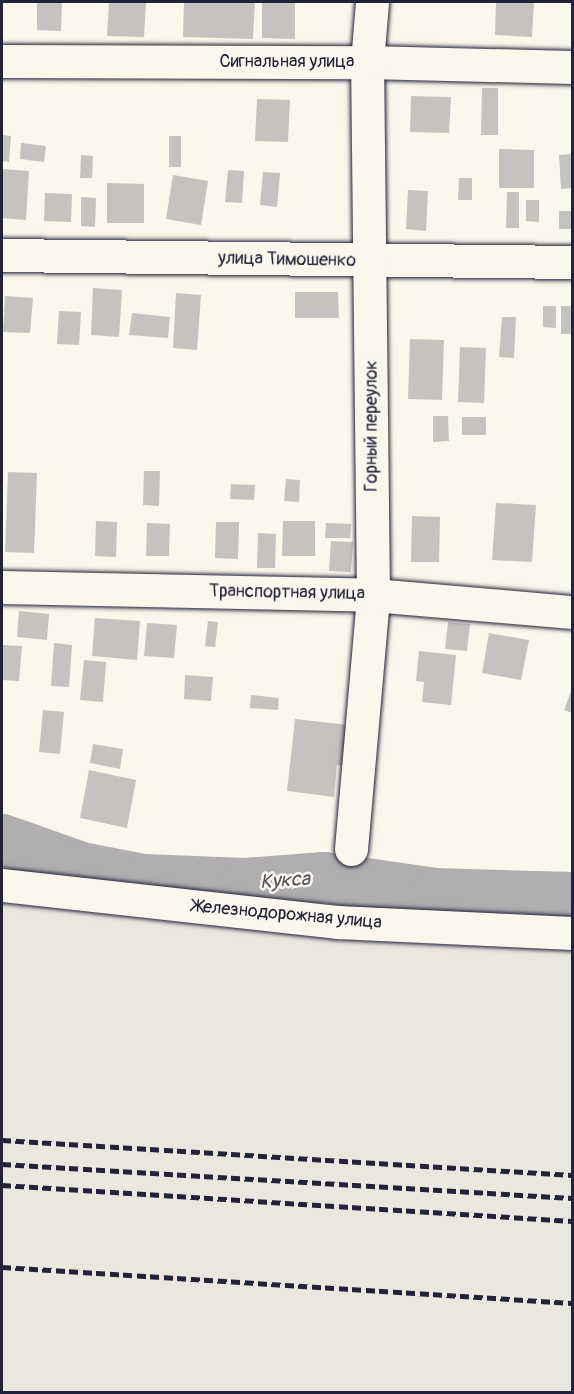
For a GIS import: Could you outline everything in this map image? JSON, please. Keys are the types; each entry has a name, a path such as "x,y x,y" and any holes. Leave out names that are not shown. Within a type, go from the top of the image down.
{"street":[{"name":"Горный переулок","path":"351,849 373,595 372,262 367,62 372,2"},
{"name":"Сигнальная улица","path":"2,61 367,62 573,67"},
{"name":"улица Тимошенко","path":"2,255 372,262 573,261"},
{"name":"Транспортная улица","path":"2,587 373,595 573,612"},
{"name":"Железнодорожная улица","path":"2,885 341,910 573,933"}],"shaded area":[{"path":"2,902 362,936 572,946 572,1392 2,1392"}],"building":[{"path":"37,2 62,2 61,31 37,30"},
{"path":"109,2 146,2 144,37 107,36"},
{"path":"184,2 255,2 253,39 183,37"},
{"path":"262,2 295,2 295,39 262,38"},
{"path":"496,2 534,2 532,37 495,35"},
{"path":"482,88 498,88 498,135 481,135"},
{"path":"411,96 451,97 449,133 410,132"},
{"path":"257,99 290,100 288,142 255,141"},
{"path":"2,135 11,136 9,162 2,161"},
{"path":"169,136 181,136 181,167 169,167"},
{"path":"21,143 46,146 44,162 20,159"},
{"path":"499,149 534,150 534,188 499,188"},
{"path":"572,154 572,188 561,189 559,155"},
{"path":"81,155 93,156 92,178 80,178"},
{"path":"2,169 29,171 26,220 2,218"},
{"path":"228,170 244,171 242,203 225,202"},
{"path":"263,172 280,173 277,207 260,205"},
{"path":"173,175 208,181 201,225 166,219"},
{"path":"459,178 472,178 472,200 458,200"},
{"path":"107,183 144,184 144,223 107,223"},
{"path":"408,190 428,191 426,231 406,229"},
{"path":"507,192 519,192 519,228 506,228"},
{"path":"45,193 72,194 71,222 44,221"},
{"path":"81,197 96,198 95,227 81,226"},
{"path":"526,200 539,200 539,222 526,221"},
{"path":"559,211 572,211 572,229 559,229"},
{"path":"93,288 122,290 119,337 91,335"},
{"path":"295,292 338,292 339,318 295,318"},
{"path":"176,293 201,295 197,350 173,348"},
{"path":"5,296 33,298 30,333 3,332"},
{"path":"543,306 556,306 556,328 543,327"},
{"path":"561,306 572,306 572,334 561,334"},
{"path":"59,311 81,312 79,345 57,344"},
{"path":"132,313 170,317 168,338 129,335"},
{"path":"502,317 516,317 514,358 499,357"},
{"path":"410,339 444,340 442,400 408,399"},
{"path":"460,347 486,348 484,403 458,402"},
{"path":"433,416 448,416 449,441 433,442"},
{"path":"462,417 486,417 486,435 462,435"},
{"path":"144,471 160,471 159,506 143,505"},
{"path":"8,472 37,473 34,553 5,552"},
{"path":"286,479 300,480 299,502 284,501"},
{"path":"231,484 255,485 254,500 230,499"},
{"path":"496,503 536,505 532,562 492,560"},
{"path":"412,516 440,517 439,562 411,562"},
{"path":"96,521 117,522 116,557 95,556"},
{"path":"283,521 315,521 315,556 282,556"},
{"path":"216,522 239,522 238,559 215,558"},
{"path":"147,523 170,524 169,556 146,556"},
{"path":"326,523 351,524 350,538 325,538"},
{"path":"258,533 276,534 275,568 257,568"},
{"path":"331,541 353,542 351,572 329,571"},
{"path":"19,611 49,614 47,640 17,637"},
{"path":"95,618 140,621 137,660 92,656"},
{"path":"208,621 218,622 215,647 205,646"},
{"path":"448,622 470,624 467,651 445,649"},
{"path":"147,623 177,625 174,658 144,656"},
{"path":"489,633 529,640 521,680 482,673"},
{"path":"54,643 72,645 69,687 51,686"},
{"path":"2,645 22,646 19,681 2,680"},
{"path":"419,651 456,655 451,705 422,702 424,682 416,681"},
{"path":"84,660 106,662 103,702 80,700"},
{"path":"185,675 213,677 211,701 184,699"},
{"path":"572,688 572,713 564,710"},
{"path":"251,695 279,698 278,710 250,708"},
{"path":"43,710 64,712 60,754 39,752"},
{"path":"295,719 348,725 344,766 337,765 334,797 287,791"},
{"path":"93,744 123,749 120,769 90,763"},
{"path":"89,770 136,780 127,828 80,818"}],"waterway":[{"name":"Кукса","path":"2,839 81,867 143,879 244,883 324,877 435,893 572,897"}],"railway":[{"path":"2,1140 572,1175"},
{"path":"2,1164 572,1198"},
{"path":"2,1185 572,1221"},
{"path":"2,1267 572,1303"}]}
